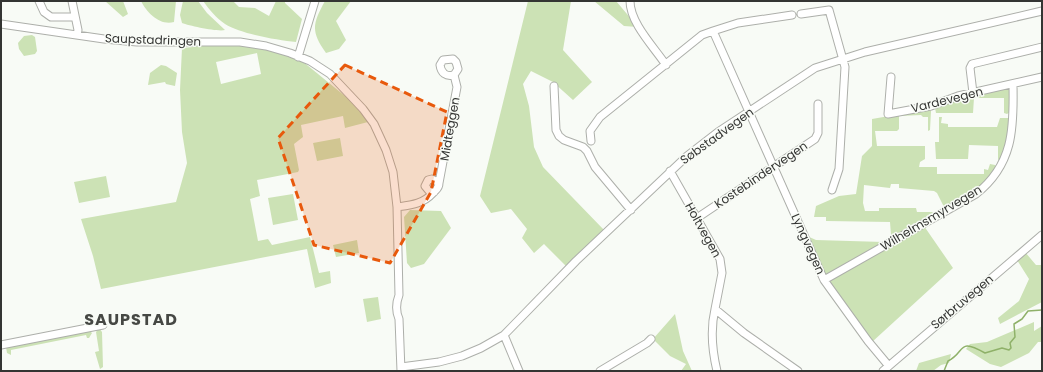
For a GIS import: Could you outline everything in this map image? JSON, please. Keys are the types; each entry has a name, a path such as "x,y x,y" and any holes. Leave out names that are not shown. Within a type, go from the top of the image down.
{"street":[{"path":"39,1 44,12 51,17 75,17"},
{"path":"72,1 78,30 77,35"},
{"path":"300,58 315,1"},
{"path":"630,1 630,10 647,40 666,65"},
{"path":"801,14 829,10 845,68 839,170 832,190"},
{"name":"Søbstadvegen","path":"401,369 433,364 462,356 481,348 504,335 576,261 670,171 700,145 814,68 842,58 1042,11"},
{"path":"591,141 590,131 600,117 702,35 738,23 792,15"},
{"name":"Saupstadringen","path":"1,24 137,42 240,42 266,46 310,61 330,74 347,90 363,109 382,138 392,170 397,206 399,295 402,308 399,319 401,369"},
{"name":"Lyngvegen","path":"713,31 824,280 868,341 888,364"},
{"path":"973,93 970,68 972,64 1042,47"},
{"name":"Midteggen","path":"397,206 415,205 430,197 437,190 457,87 454,75"},
{"name":"Vardevegen","path":"891,77 888,114 931,106 973,93 1013,85 1042,77"},
{"name":"Wilhelmsmyrvegen","path":"824,280 976,194 992,180 1004,162 1011,142 1013,85"},
{"path":"554,86 556,130 559,136 564,140 583,147 587,151 595,167 631,210"},
{"name":"Kostebindervegen","path":"697,218 817,136 818,104"},
{"name":"Holtvegen","path":"670,171 720,259 722,266 712,332 712,348 717,371"},
{"path":"434,192 427,190 426,183 432,179 439,183"},
{"name":"Sørbruvegen","path":"883,371 888,364 1042,235"},
{"path":"715,309 744,333 798,371"},
{"path":"1,345 103,325"},
{"path":"504,335 519,371"},
{"path":"600,371 647,343 651,338"}],"highlighted area":[{"path":"345,65 447,112 431,192 390,263 314,245 278,138"}],"green space":[{"path":"105,1 123,1 128,14 123,17"},
{"path":"141,1 176,1 174,22 164,22 154,18"},
{"path":"183,1 198,1 207,13 225,30 197,27 182,23 180,15"},
{"path":"203,1 233,1 239,7 255,8 269,16 276,1 285,1 285,3 302,19 296,42 259,36 232,28 219,19"},
{"path":"325,1 351,1 336,21 346,40 339,49 326,53 315,33 316,21"},
{"path":"528,1 571,1 563,50 592,82 573,100 553,82 531,71 523,84 529,106 534,147 543,167 604,230 566,266 544,244 534,253 522,238 527,229 511,209 491,213 480,196"},
{"path":"594,1 616,1 638,27 624,26"},
{"path":"32,35 35,37 37,51 35,54 24,56 19,49 18,43 24,36"},
{"path":"195,42 240,43 296,56 356,105 368,122 345,128 343,116 301,125 303,137 294,144 299,170 298,172 257,180 260,196 250,199 258,241 268,239 272,245 310,237 319,273 330,271 331,283 315,288 307,249 101,289 93,256 81,219 176,202 187,163 182,132 180,90 182,48 193,47","holes":["257,53 261,74 221,84 216,62"]},
{"path":"161,65 166,66 177,73 175,86 166,84 165,82 148,85 150,73"},
{"path":"1007,87 1011,91 1010,112 1007,114 1004,113 1004,98 974,98 973,113 936,113 935,108 940,104"},
{"path":"929,109 931,111 930,130 928,131 928,117 923,117 921,115 899,116 899,129 897,131 875,131 877,146 925,146 925,159 920,162 919,167 937,167 937,174 984,174 984,169 988,170 990,164 995,165 998,168 985,186 945,209 937,193 934,191 899,188 899,184 891,184 890,188 864,185 863,203 865,211 879,211 879,208 916,208 917,212 934,212 895,236 891,235 890,222 826,221 826,217 814,217 816,206 839,196 856,194 862,156 872,146 872,119"},
{"path":"939,117 942,117 941,123 948,124 948,127 997,127 1000,118 1009,118 1007,145 1002,158 998,160 998,146 969,145 968,159 936,159 935,142 939,142"},
{"path":"340,138 343,156 317,161 313,143"},
{"path":"106,176 110,197 79,203 74,182"},
{"path":"293,194 298,220 273,225 268,198"},
{"path":"410,210 441,211 451,228 424,264 411,268 407,263 404,217"},
{"path":"924,226 953,268 872,342 827,280"},
{"path":"807,236 816,240 884,242 825,275"},
{"path":"357,240 359,253 336,257 333,245"},
{"path":"1025,252 1036,265 1042,265 1042,302 1000,324 998,318 1019,301 1029,279 1017,260"},
{"path":"378,297 381,319 367,322 363,299"},
{"path":"675,314 683,351 692,371 681,371 686,364 670,356 653,339"},
{"path":"1034,322 1034,331 1042,326 1042,342 1038,342 1029,353 1001,367 990,364 966,349 970,344 987,342"},
{"path":"99,328 102,332 103,367 100,369 95,352 99,351 96,332"},
{"path":"89,330 92,333 89,338 87,338 86,335 11,350 11,355 7,353 6,347"},
{"path":"951,354 949,363 941,365 933,371 916,371 919,363"}],"waterway":[{"path":"944,371 948,361 966,346 976,348 985,353 1002,348 1009,350 1011,348 1010,343 1015,337 1014,324 1022,319 1028,311 1042,310"}],"district":[{"name":"SAUPSTAD","path":"131,319"}]}
